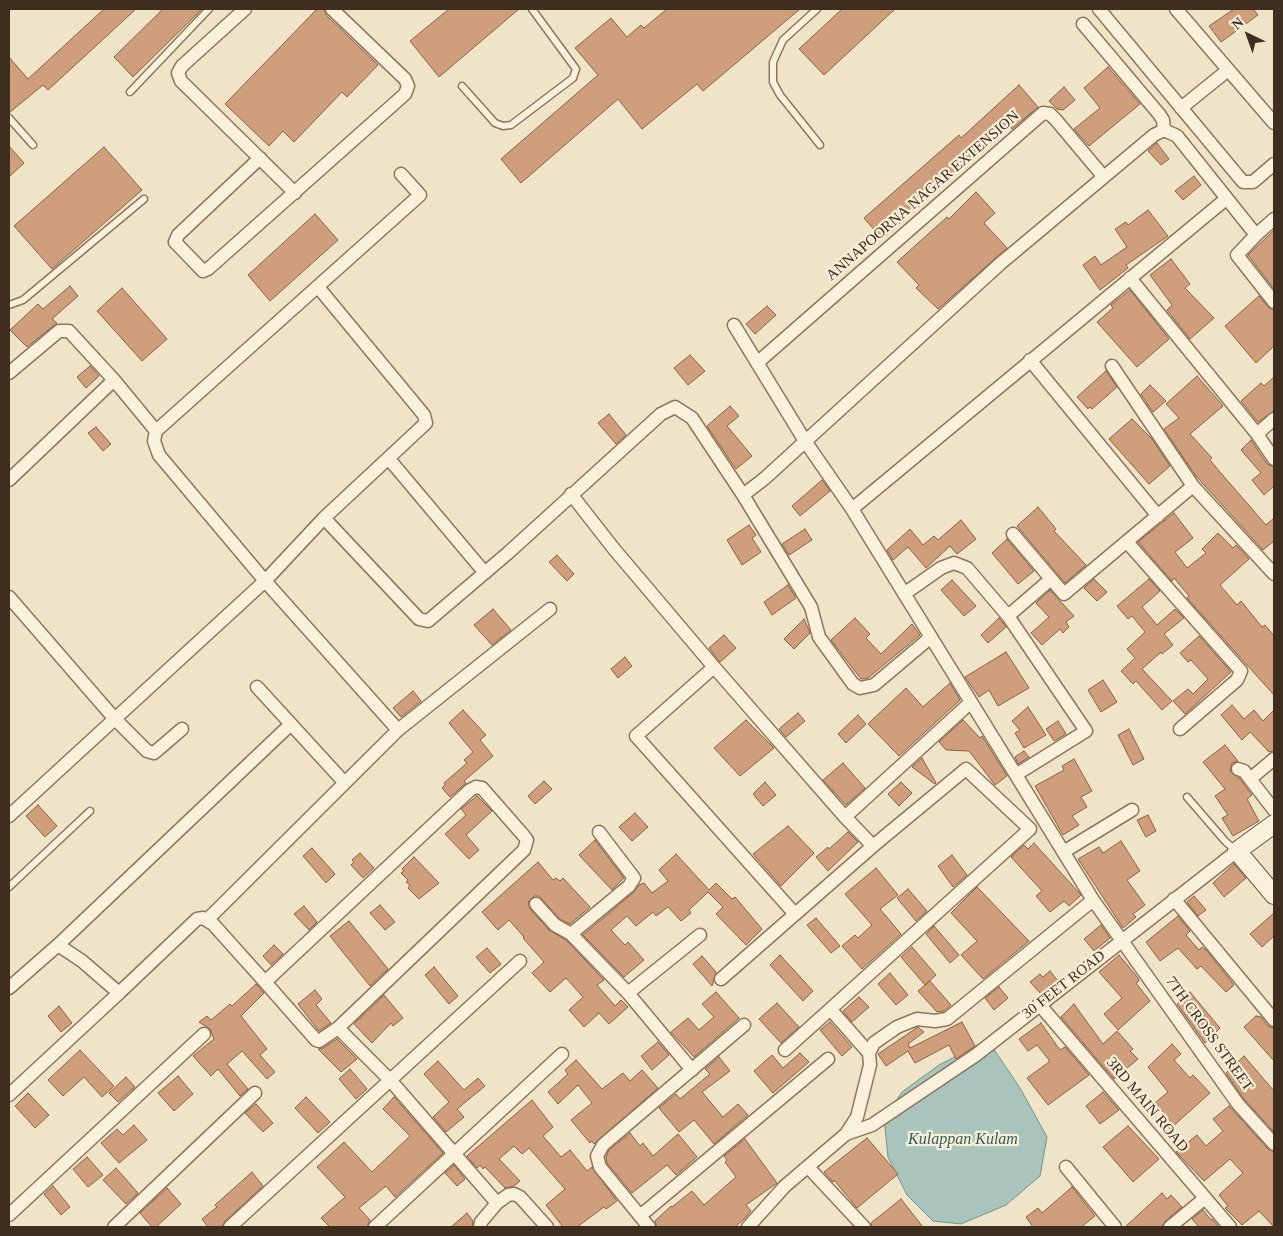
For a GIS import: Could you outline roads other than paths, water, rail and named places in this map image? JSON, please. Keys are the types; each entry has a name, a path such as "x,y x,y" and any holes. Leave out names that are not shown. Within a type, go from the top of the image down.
{"main road":[{"name":"30 FEET ROAD","path":"1237,852 1274,824"},
{"path":"1237,852 1274,895"}],"street":[{"path":"245,9 182,66 178,73 181,81 295,193"},
{"path":"260,158 178,236 175,242 178,248 200,270 208,269 406,94 408,86 405,79 332,9"},
{"path":"1099,9 1243,182 1253,182 1274,164"},
{"path":"1176,9 1274,123"},
{"path":"1083,24 1159,114 1163,120 1164,130"},
{"path":"1181,108 1228,70"},
{"name":"ANNAPOORNA NAGAR EXTENSION","path":"757,363 1043,114 1050,114 1056,120 1104,176"},
{"path":"743,495 805,441 1000,262 1154,135 1164,130"},
{"path":"1164,130 1177,136 1256,235"},
{"path":"398,730 265,581 160,455 154,441 156,431 420,195 401,174"},
{"path":"852,509 1226,199"},
{"path":"1274,219 1237,255 1274,302"},
{"path":"1130,278 1257,434 1274,459"},
{"path":"9,816 265,581 324,518 422,429 426,423 424,415 318,287"},
{"name":"7TH CROSS STREET","path":"734,325 805,441 852,509 1065,851 1093,900 1238,1104 1274,1144"},
{"path":"9,373 59,331 69,331 114,380 156,431"},
{"path":"1030,360 1158,516"},
{"path":"1112,366 1193,486 1274,574"},
{"path":"9,480 114,380"},
{"path":"324,518 419,619 428,621 434,618 485,573 661,414 675,407 692,418 743,495 811,607 819,637 853,684 860,688 874,685 931,637"},
{"path":"1257,434 1274,419"},
{"path":"389,459 485,573"},
{"path":"1013,534 1064,594 1193,486"},
{"path":"572,494 614,549 714,667 845,817 873,846"},
{"path":"1127,542 1241,671 1238,680 1180,729"},
{"path":"904,594 941,568 954,564 967,568 1008,616 1086,731 1016,774"},
{"path":"1008,616 1052,580"},
{"path":"9,597 114,718 147,751 154,753 182,728"},
{"path":"9,1095 197,919 208,919 398,730 550,609"},
{"path":"714,667 636,736 794,913"},
{"path":"258,687 344,782"},
{"path":"845,817 971,702"},
{"path":"9,988 58,945 291,724"},
{"path":"1250,779 1274,759"},
{"path":"721,978 794,913 966,769 1030,829 785,1050"},
{"path":"1238,769 1244,771 1274,810"},
{"path":"208,919 316,1040 319,1041 338,1028 524,850 527,840 482,788 476,787 470,790 265,982"},
{"path":"1065,851 1132,810"},
{"path":"571,934 629,886 634,878 598,832"},
{"name":"30 FEET ROAD","path":"846,1134 872,1125 968,1061 1121,940 1237,852"},
{"path":"1174,899 1274,1020"},
{"path":"756,1224 785,1186 846,1134 858,1117 870,1065 869,1053 874,1043 897,1027 917,1019 936,1021 947,1019 1093,900"},
{"path":"536,904 555,925 571,934 628,993 692,1070"},
{"path":"628,993 700,935"},
{"path":"58,945 82,961 119,993"},
{"path":"230,1227 520,961"},
{"name":"3RD MAIN ROAD","path":"1040,1004 1230,1227"},
{"path":"831,1010 869,1053"},
{"path":"649,1227 600,1167 597,1156 604,1146 744,1026"},
{"path":"338,1028 391,1081 455,1152 497,1203"},
{"path":"9,1215 204,1034"},
{"path":"375,1227 562,1054"},
{"path":"640,1216 828,1059"},
{"path":"114,1227 255,1093"},
{"path":"808,1167 864,1227"},
{"path":"1066,1167 1115,1227"},
{"path":"480,1227 481,1222 497,1203 508,1195 514,1194 520,1197 547,1227"},
{"path":"1170,1227 1205,1198"}],"lane":[{"path":"130,92 209,9"},
{"path":"462,86 495,123 511,126 573,78 576,69 532,9"},
{"path":"817,9 784,40 773,62 773,82 780,95 820,145"},
{"path":"9,118 33,145"},
{"path":"9,305 23,300 144,199"},
{"path":"1188,797 1225,841 1237,852"},
{"path":"9,888 90,811"}],"water":[{"name":"Kulappan Kulam","path":"985,1041 993,1048 1020,1088 1047,1137 1040,1176 1006,1205 961,1224 933,1221 907,1195 888,1157 884,1118 902,1092 939,1065"}]}
